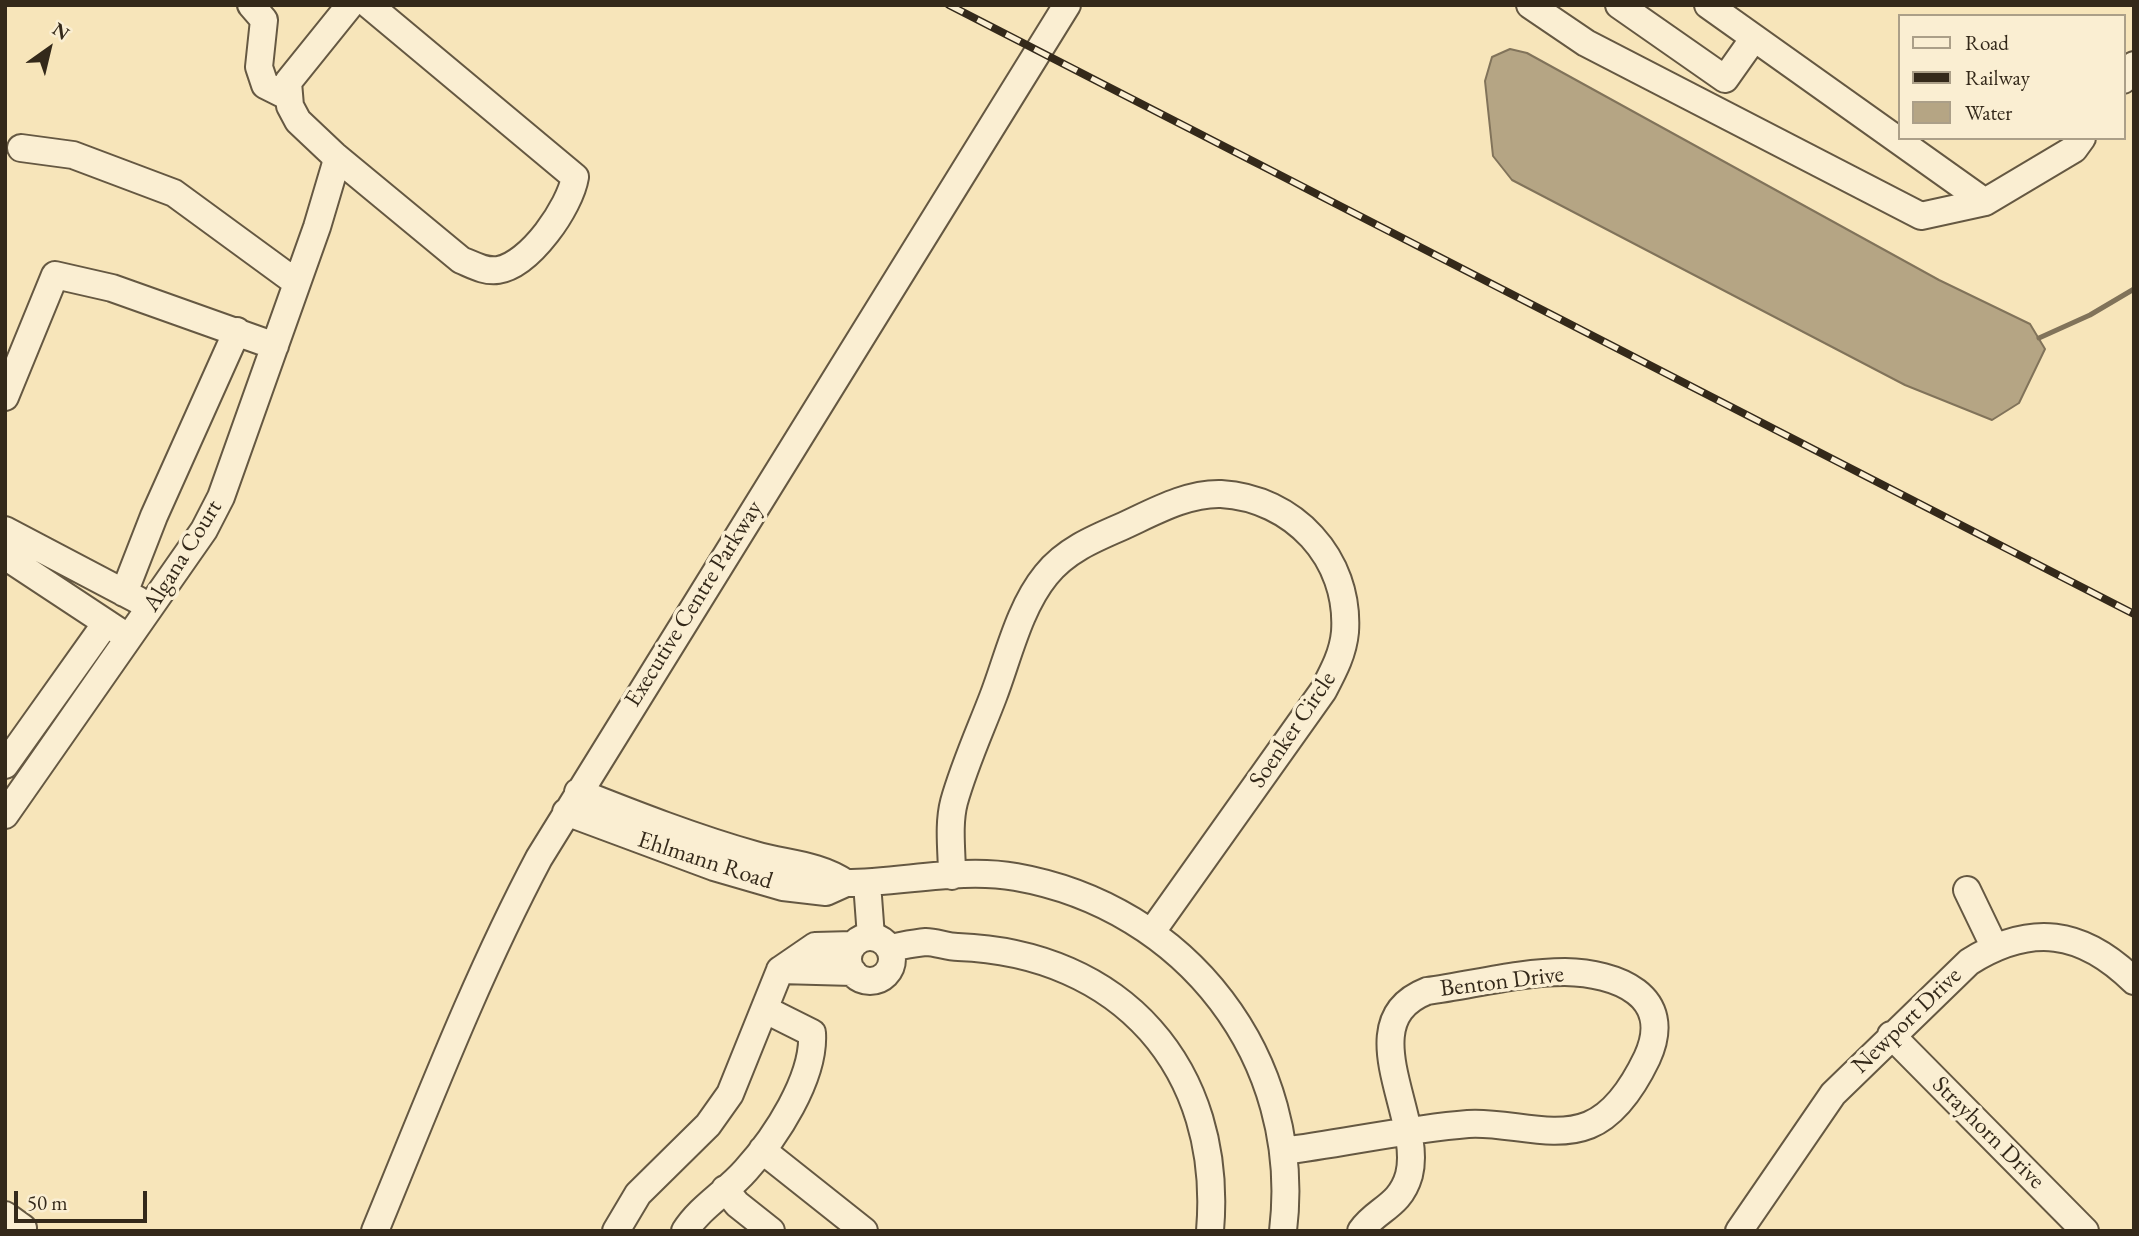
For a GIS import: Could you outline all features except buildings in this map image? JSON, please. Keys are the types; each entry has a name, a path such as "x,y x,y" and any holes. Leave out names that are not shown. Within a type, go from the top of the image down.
{"street":[{"path":"251,5 264,20 259,67 265,85 287,96"},
{"path":"350,5 288,82 287,96 299,121 334,155 461,260 484,270 498,270 516,264 559,219 573,190 575,177 369,5"},
{"name":"Executive Centre Parkway","path":"375,1231 495,941 572,802 1067,5"},
{"path":"1530,5 1586,43 1921,216 1985,202 2074,149 2081,140"},
{"path":"1619,5 1725,79 1754,38"},
{"path":"1708,5 1985,202"},
{"path":"21,148 73,155 174,192 297,283"},
{"name":"Algana Court","path":"5,815 152,608 204,530 221,496 317,227 336,163 334,155"},
{"path":"5,397 55,275 112,288 275,346"},
{"path":"124,593 154,516 237,331"},
{"name":"Soenker Circle","path":"953,876 951,837 954,802 1021,623 1045,576 1062,558 1086,543 1174,503 1219,494 1249,498 1272,506 1296,521 1312,535 1328,556 1345,607 1339,662 1323,691 1151,933"},
{"path":"5,530 152,608"},
{"path":"5,556 130,638"},
{"path":"5,765 106,623"},
{"name":"Ehlmann Road","path":"572,802 733,848 827,870 857,883"},
{"path":"868,954 857,883 953,876 1015,877 1091,899 1151,933 1185,959 1237,1022 1270,1091 1283,1151 1283,1231"},
{"path":"1967,890 1994,946"},
{"name":"Newport Drive","path":"1740,1231 1833,1094 1969,961 1994,946 2027,936 2058,937 2092,947 2134,981"},
{"path":"780,970 929,942 943,947 990,948 1032,957 1072,972 1111,993 1142,1019 1171,1056 1191,1095 1207,1144 1213,1192 1210,1231"},
{"path":"616,1231 638,1194 708,1125 730,1094 780,970 816,946 868,954"},
{"name":"Benton Drive","path":"1283,1151 1406,1131 1471,1124 1571,1130 1600,1120 1613,1111 1651,1047 1654,1022 1647,1000 1620,982 1565,972 1427,991 1413,997 1396,1012 1391,1030 1391,1047 1406,1131 1409,1175 1390,1208 1361,1231"},
{"path":"685,1231 692,1220 762,1150 785,1117 813,1049 812,1033 766,1010"},
{"name":"Strayhorn Drive","path":"1891,1035 2085,1231"},
{"path":"762,1150 864,1231"},
{"path":"725,1189 737,1204 771,1231"}],"water":[{"path":"1510,49 1527,53 1939,280 2030,324 2045,349 2019,403 1992,420 1905,385 1512,180 1493,156 1485,81 1492,57"}],"waterway":[{"path":"2039,338 2090,315 2134,289"}],"railway":[{"path":"949,5 2134,614"}]}
